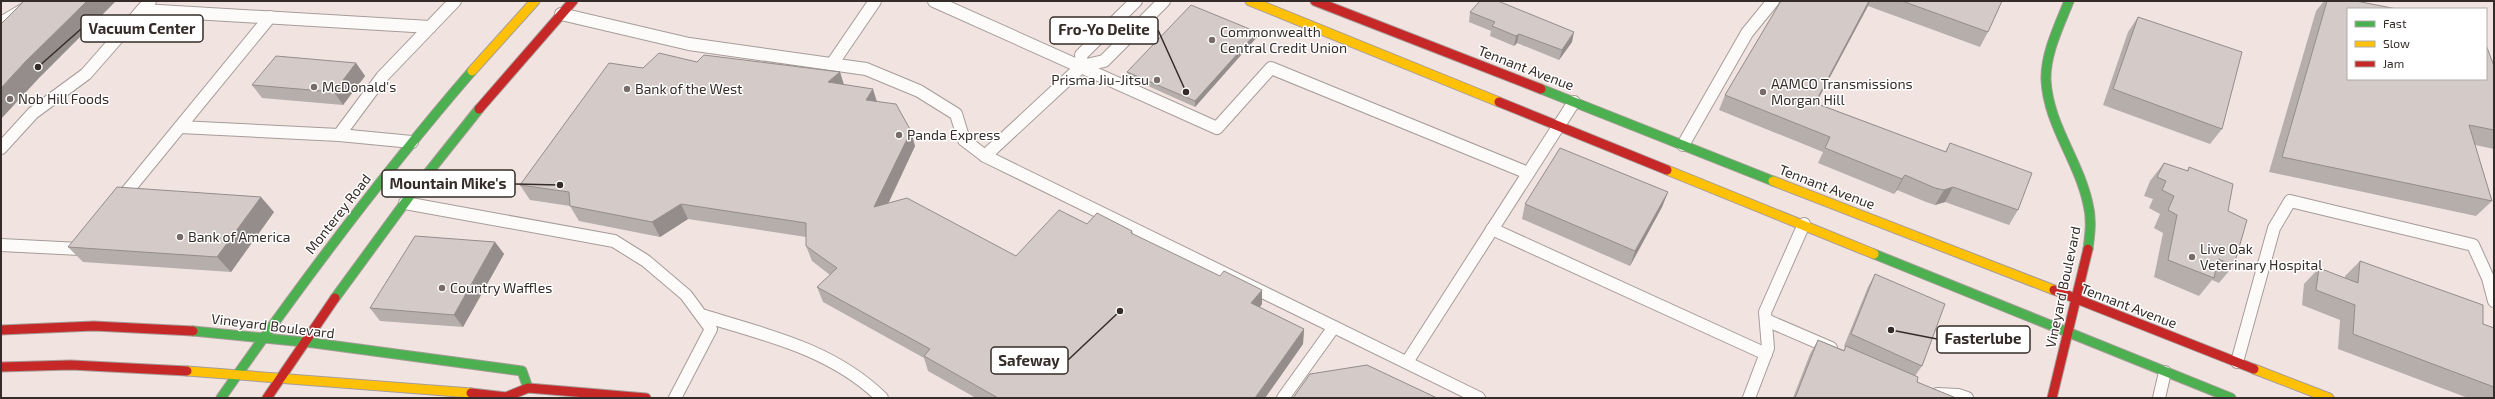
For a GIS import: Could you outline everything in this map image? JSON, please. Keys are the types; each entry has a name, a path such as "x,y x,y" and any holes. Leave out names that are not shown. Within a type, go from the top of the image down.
{"main road":[{"name":"Monterey Road","path":"221,398 334,241 412,142 488,52 535,1"},
{"path":"267,398 304,342 405,203 481,108 573,1"},
{"path":"1250,1 2231,398"},
{"name":"Tennant Avenue","path":"1315,1 2075,300 2330,398"},
{"name":"Vineyard Boulevard","path":"2052,398 2092,234 2088,195 2056,119 2046,79 2056,39 2069,1"},
{"name":"Vineyard Boulevard","path":"1,330 42,325 88,324 304,342 522,371 528,388"},
{"path":"1,366 39,363 115,364 281,376 425,393 506,397 528,388 549,394 646,398"}],"lane":[{"path":"1,23 38,1"},
{"path":"339,135 382,77 455,1"},
{"path":"832,64 875,1"},
{"path":"934,1 1082,66 1217,128 1271,68 1528,172"},
{"path":"1082,66 1082,55 1136,1"},
{"path":"985,156 1082,66 1104,62 1164,1"},
{"path":"1683,145 1747,33 1773,1"},
{"path":"1,148 33,113 86,74 146,5 270,17 430,26"},
{"path":"561,14 689,44 866,69 919,91 956,114 960,137 968,146 985,156 1479,398"},
{"path":"112,210 270,17"},
{"path":"1407,362 1574,102"},
{"path":"180,127 339,135 412,142"},
{"path":"2237,362 2274,228 2290,201 2473,245 2488,278 2494,301"},
{"path":"405,203 614,241 646,261 686,295 711,329 675,398"},
{"path":"1749,398 1768,348 1766,312 1804,224"},
{"path":"1492,229 1766,354"},
{"path":"1,245 80,249 89,238"},
{"path":"701,316 812,350 869,382 882,398"},
{"path":"1766,320 1843,354"},
{"path":"1283,398 1334,327"},
{"path":"2159,398 2166,372"},
{"path":"1922,388 1939,396 1958,395 1967,398"}],"building":[{"path":"24,1 87,1 25,62 1,88 1,24"},
{"path":"1480,1 1498,1 1574,32 1562,50 1519,34 1516,36 1492,26 1495,22 1470,12"},
{"path":"1781,1 1869,1 1815,103 1946,152 1950,143 2032,173 2018,210 1953,187 1944,190 1935,188 1905,175 1902,179 1825,148 1830,137 1725,95"},
{"path":"1902,1 2002,1 1988,32"},
{"path":"2327,1 2356,1 2392,8 2347,8 2347,80 2487,80 2487,48 2494,66 2494,130 2469,125 2492,201 2282,157"},
{"path":"1191,5 1257,32 1195,101 1127,72"},
{"path":"2138,17 2242,52 2222,129 2113,89"},
{"path":"659,53 697,62 704,55 840,72 828,82 873,89 866,100 896,104 911,131 874,207 907,198 1016,256 1059,210 1087,224 1097,213 1132,231 1131,233 1220,276 1224,271 1262,290 1251,303 1304,329 1255,398 998,398 924,356 930,349 817,287 837,268 806,246 806,223 681,204 652,222 570,206 569,192 520,185 609,63 643,68"},
{"path":"276,56 356,63 334,92 252,85"},
{"path":"1560,148 1668,192 1635,251 1525,204"},
{"path":"2164,163 2188,171 2189,167 2233,184 2228,211 2247,220 2234,265 2218,259 2214,278 2168,260 2177,215 2168,210 2174,196 2162,190 2166,181 2157,177"},
{"name":"Bank of America","path":"117,187 261,197 217,257 68,247"},
{"name":"Country Waffles","path":"415,236 495,242 454,315 370,308"},
{"path":"2360,261 2483,305 2483,324 2494,328 2494,387 2353,334 2355,305 2316,290 2319,268 2358,283"},
{"path":"1875,274 1945,304 1922,366 1851,334"},
{"path":"1818,340 1844,351 1846,346 1918,377 1917,382 1956,398 1795,398"},
{"path":"1367,365 1437,398 1293,398 1310,374"}],"traffic: fast":[{"path":"2069,1 2051,53 2046,73 2046,80 2050,102 2057,123 2083,184 2091,226 2088,249"},
{"path":"221,398 280,314 373,190 472,71"},
{"path":"1541,89 1773,181"},
{"path":"335,298 412,193 479,109"},
{"path":"1874,254 2231,398"},
{"path":"193,331 314,343 522,371 528,388"}],"traffic: slow":[{"path":"472,71 535,1"},
{"path":"1250,1 1499,102"},
{"path":"1667,170 1874,254"},
{"path":"1773,181 2054,290"},
{"path":"2254,369 2329,398"},
{"path":"187,371 471,393"}],"traffic: jam":[{"path":"479,109 573,1"},
{"path":"1315,1 1541,89"},
{"path":"1499,102 1667,170"},
{"path":"2052,398 2088,249"},
{"path":"2054,290 2254,369"},
{"path":"267,398 335,298"},
{"path":"1,330 94,326 193,331"},
{"path":"1,367 71,365 187,371"},
{"path":"471,393 506,397 528,388 646,398"}],"place":[{"name":"Commonwealth Central Credit Union","path":"1212,40"},
{"name":"Vacuum Center","path":"38,67"},
{"name":"Prisma Jiu-Jitsu","path":"1157,80"},
{"name":"McDonald's","path":"314,87"},
{"name":"Bank of the West","path":"627,89"},
{"name":"Fro-Yo Delite","path":"1186,92"},
{"name":"AAMCO Transmissions Morgan Hill","path":"1763,92"},
{"name":"Nob Hill Foods","path":"10,99"},
{"name":"Panda Express","path":"899,135"},
{"name":"Mountain Mike's","path":"560,185"},
{"name":"Bank of America","path":"180,237"},
{"name":"Live Oak Veterinary Hospital","path":"2192,257"},
{"name":"Country Waffles","path":"442,288"},
{"name":"Safeway","path":"1120,311"},
{"name":"Fasterlube","path":"1891,330"}]}
